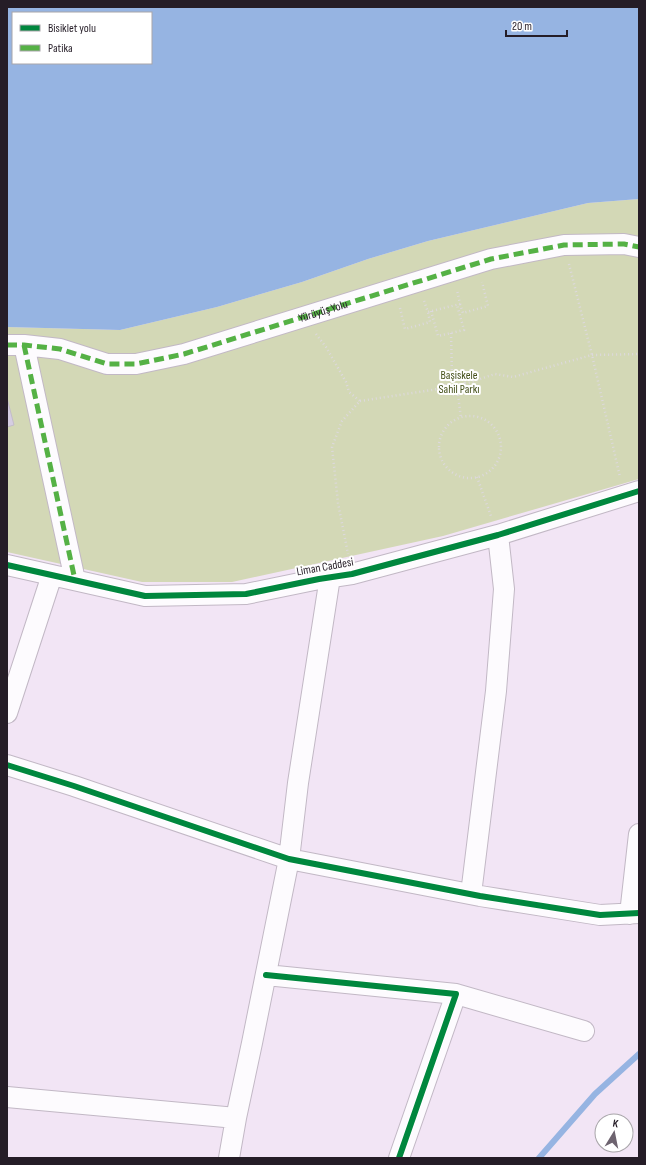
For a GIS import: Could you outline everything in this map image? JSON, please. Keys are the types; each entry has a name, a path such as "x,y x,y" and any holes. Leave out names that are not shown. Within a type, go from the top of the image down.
{"street":[{"name":"Yürüyüş Yolu","path":"16,345 60,349 107,364 136,364 184,354 491,259 564,245 624,244 639,247"},
{"path":"16,345 75,580"},
{"name":"Liman Caddesi","path":"7,565 145,596 246,594 352,574 498,535 639,491"},
{"path":"471,894 496,691 504,589 498,535"},
{"path":"7,713 52,575"},
{"path":"230,1158 236,1118 289,859 298,783 330,577"},
{"path":"7,765 74,786 289,859 471,894 600,915 634,914 639,834"},
{"path":"266,975 456,994 584,1031"},
{"path":"399,1158 456,994"},
{"path":"7,1098 236,1118"}],"path":[{"path":"564,245 592,355 620,480"},
{"path":"431,311 438,336 464,330 459,304 463,313 488,306 482,282 476,284"},
{"path":"457,288 463,287"},
{"path":"398,304 405,329 430,322 428,312"},
{"path":"303,316 326,347 346,382 349,392 360,401"},
{"path":"450,333 452,376"},
{"path":"465,384 495,374 513,377 592,355 639,354"},
{"path":"452,376 459,376 465,384 463,391 458,395 449,394 445,388 445,382 452,376"},
{"path":"352,574 338,503 332,447 342,421 360,401 445,388"},
{"path":"458,395 461,418"},
{"path":"471,416 481,418 489,423 500,440 498,459 486,474 477,477 466,478 456,475 447,469 441,460 439,450 440,439 444,430 452,422 471,416"},
{"path":"477,477 498,535"}],"green space":[{"name":"Başiskele Sahil Parkı","path":"639,199 639,479 443,536 232,582 142,582 7,552 7,327 120,330 217,307 302,282 368,259 428,241 588,203"}],"water":[{"path":"7,7 639,7 639,199 588,203 428,241 368,259 302,282 217,307 120,330 7,327"}],"building":[{"path":"7,398 14,425 7,427"}],"waterway":[{"path":"539,1158 595,1094 639,1054"}],"marked path":[{"path":"7,345 24,345 60,349 107,364 136,364 184,354 491,259 564,245 624,244 639,247"},
{"path":"24,345 75,580"}],"cycle path":[{"path":"7,565 145,596 246,594 319,579 352,574 498,535 639,491"},
{"path":"7,765 74,786 289,859 480,896 600,915 639,913"},
{"path":"266,975 456,994 399,1158"}]}
